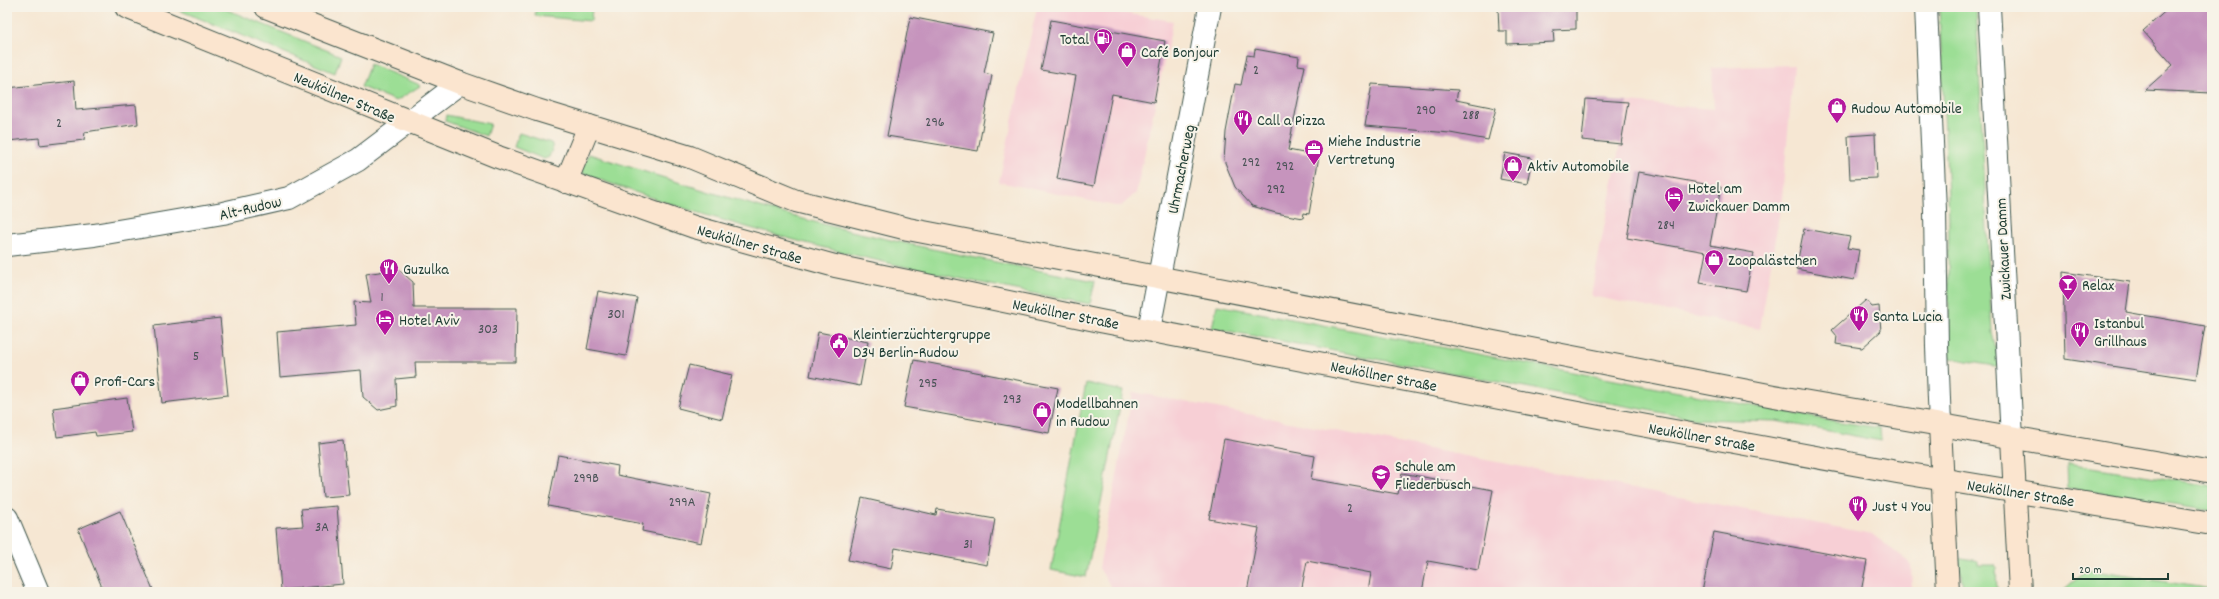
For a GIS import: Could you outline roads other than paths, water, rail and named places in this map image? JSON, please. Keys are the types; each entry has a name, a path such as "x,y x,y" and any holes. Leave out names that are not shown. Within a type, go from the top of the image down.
{"main road":[{"name":"Neuköllner Straße","path":"126,7 407,122 566,182 694,227 835,266 1149,330 1602,418 1943,480 2212,524"},
{"path":"266,7 460,83 589,126 690,157 796,201 908,229 1159,279 1774,396 2212,472"},
{"path":"566,182 589,126"},
{"path":"1940,426 1948,592"},
{"name":"Zwickauer Damm","path":"2012,438 2020,592"}],"street":[{"name":"Uhrmacherweg","path":"1149,330 1210,7"},
{"path":"1926,7 1935,210 1940,426"},
{"name":"Zwickauer Damm","path":"1990,7 2012,438"},
{"name":"Alt-Rudow","path":"7,245 94,235 223,213 289,198 358,160 460,83"},
{"path":"7,518 38,592"}],"place":[{"name":"Total","path":"1103,55"},
{"name":"Café Bonjour","path":"1127,68"},
{"name":"Rudow Automobile","path":"1837,124"},
{"name":"Call a Pizza","path":"1243,136"},
{"name":"Miehe Industrie Vertretung","path":"1314,166"},
{"name":"Aktiv Automobile","path":"1513,182"},
{"name":"Hotel am Zwickauer Damm","path":"1674,213"},
{"name":"Zoopalästchen","path":"1714,276"},
{"name":"Guzulka","path":"389,285"},
{"name":"Relax","path":"2068,301"},
{"name":"Santa Lucia","path":"1859,332"},
{"name":"Hotel Aviv","path":"385,336"},
{"name":"Istanbul Grillhaus","path":"2080,348"},
{"name":"Kleintierzüchtergruppe D34 Berlin-Rudow","path":"839,359"},
{"name":"Profi-Cars","path":"80,397"},
{"name":"Modellbahnen in Rudow","path":"1042,428"},
{"name":"Schule am Fliederbusch","path":"1381,491"},
{"name":"Just 4 You","path":"1858,522"}]}
